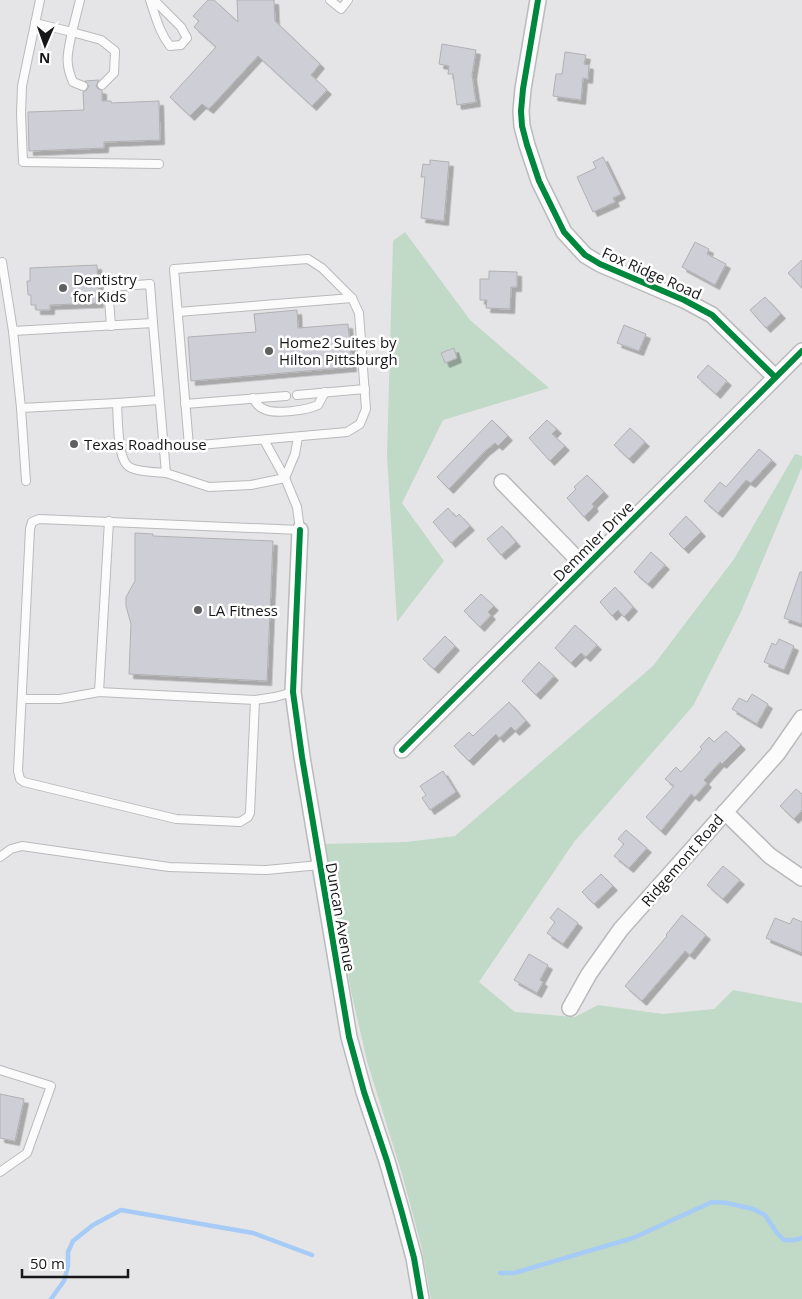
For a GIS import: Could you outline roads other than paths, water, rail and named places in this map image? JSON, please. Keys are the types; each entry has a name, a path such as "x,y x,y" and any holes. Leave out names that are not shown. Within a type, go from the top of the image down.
{"street":[{"name":"Fox Ridge Road","path":"538,0 523,89 522,126 539,181 564,232 585,255 600,264 684,300 712,315 775,377"},
{"name":"Demmler Drive","path":"402,750 802,350"},
{"path":"502,482 585,567"},
{"name":"Duncan Avenue","path":"300,530 293,692 320,866 340,985 355,1059 398,1198 414,1258 421,1299"},
{"name":"Ridgemont Road","path":"570,1008 589,974 621,929 778,754 802,718"},
{"path":"725,812 770,856 802,878"}],"lane":[{"path":"40,0 22,86 20,114 23,162 159,164"},
{"path":"80,0 68,53 67,70 72,82 83,86"},
{"path":"152,0 181,27 187,38 181,45 170,46 164,38 156,22 152,0"},
{"path":"330,0 342,9 348,0"},
{"path":"35,23 101,40 115,51 114,73 102,85"},
{"path":"308,259 322,268 352,298 359,314 366,409 360,424 347,432 189,446 178,312 174,270 308,259"},
{"path":"2,262 13,332 26,482"},
{"path":"111,326 108,287 150,284 166,473"},
{"path":"178,312 352,298"},
{"path":"13,332 153,323"},
{"path":"297,394 365,389"},
{"path":"253,398 259,407 272,412 310,408 318,405 325,392"},
{"path":"185,404 286,396"},
{"path":"21,408 160,400"},
{"path":"117,403 122,455 127,466 136,470 166,473 209,487 251,485 285,478"},
{"path":"285,478 295,454 298,437"},
{"path":"255,700 250,813 248,817 240,822 176,819 24,782 20,779 18,771 31,525 35,520 39,519 300,530 297,507 285,478 264,440"},
{"path":"99,692 109,522"},
{"path":"22,698 60,699 99,692 255,700 276,698 293,692"},
{"path":"0,857 11,849 22,846 169,867 266,870 320,866"},
{"path":"0,1070 51,1086 26,1153 0,1172"}],"waterway":[{"path":"500,1273 514,1273 633,1238 712,1202 727,1203 753,1209 765,1215 784,1240 802,1238"},
{"path":"51,1299 64,1281 68,1266 68,1252 73,1241 93,1225 121,1210 253,1233 312,1255"}],"place":[{"name":"Dentistry for Kids","path":"63,288"},
{"name":"Home2 Suites by Hilton Pittsburgh","path":"269,351"},
{"name":"Texas Roadhouse","path":"74,444"},
{"name":"LA Fitness","path":"198,610"}]}
